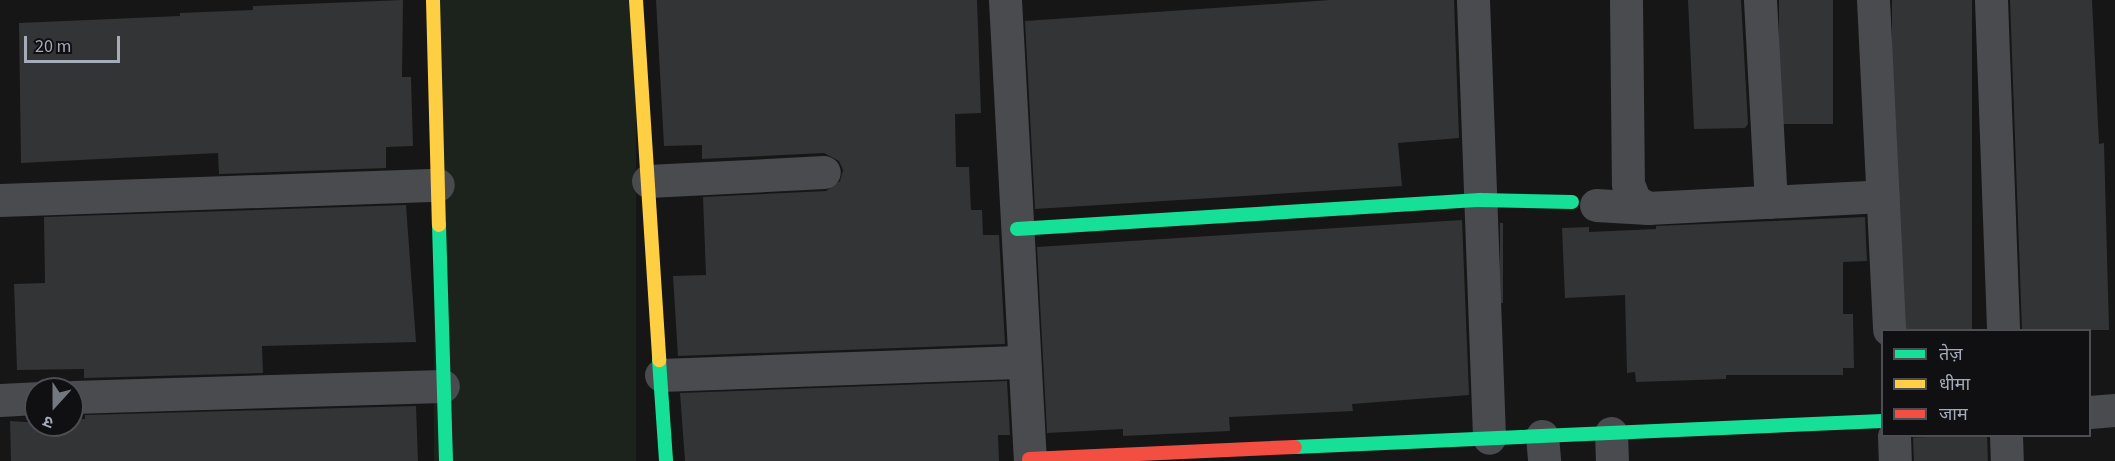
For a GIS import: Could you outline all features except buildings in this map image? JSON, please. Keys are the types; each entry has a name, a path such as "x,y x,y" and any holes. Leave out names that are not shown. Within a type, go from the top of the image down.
{"street":[{"path":"434,0 446,461"},
{"path":"636,0 666,461"},
{"path":"1005,0 1030,460 1490,438 1543,448 1612,447 1881,421"},
{"path":"1473,0 1490,438"},
{"path":"1626,0 1628,184 1635,201 1648,208"},
{"path":"1760,0 1771,202"},
{"path":"1873,0 1889,329"},
{"path":"1991,0 2002,329"},
{"path":"648,181 824,172"},
{"path":"0,200 438,185"},
{"path":"1017,229 1480,200 1648,208 1883,196"},
{"path":"661,375 1024,363"},
{"path":"84,397 443,386"},
{"path":"0,400 24,399"},
{"path":"2091,412 2115,411"},
{"path":"1894,437 1895,461"},
{"path":"2006,437 2007,461"}],"shaded area":[{"path":"434,0 636,0 636,461 434,461"}],"traffic: fast":[{"path":"1017,229 1480,200 1572,202"},
{"path":"439,225 446,461"},
{"path":"659,360 666,461"},
{"path":"1295,447 1881,421"}],"traffic: slow":[{"path":"433,0 439,225"},
{"path":"636,0 659,360"}],"traffic: jam":[{"path":"1029,459 1295,447"}]}
